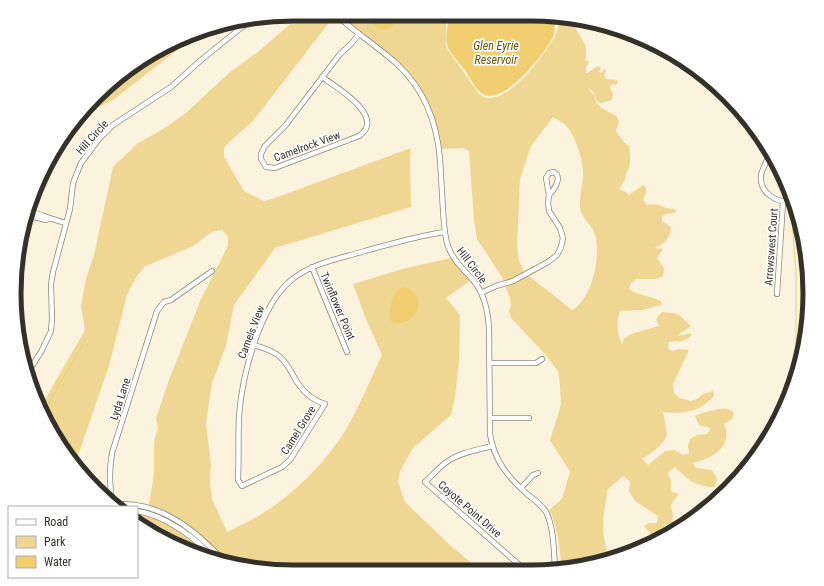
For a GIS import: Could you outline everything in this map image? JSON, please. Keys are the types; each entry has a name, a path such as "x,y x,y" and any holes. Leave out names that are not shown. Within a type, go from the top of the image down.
{"street":[{"name":"Hill Circle","path":"343,21 404,71 420,93 429,109 436,131 439,148 444,232 448,248 454,260 473,280 481,293 489,320 490,434 492,446 502,468 539,504 549,519 552,530 555,564"},
{"name":"Hill Circle","path":"31,367 41,352 51,331 52,279 71,203 73,183 77,170 84,158 99,139 120,121 171,87 201,60 244,25"},
{"name":"Camelrock View","path":"322,77 362,109 367,119 365,131 359,136 282,165 272,168 266,167 261,159 265,146 285,126 322,77 340,54 352,44 359,34"},
{"path":"768,159 761,175 765,191 777,200 783,202 787,201"},
{"path":"481,293 496,286 513,281 552,260 557,254 561,247 563,238 560,228 549,211 549,195"},
{"name":"Arrowswest Court","path":"777,294 783,202"},
{"path":"33,213 37,215"},
{"path":"32,215 46,216 49,219 66,223"},
{"name":"Camels View","path":"242,486 238,480 239,417 243,388 254,345 264,320 280,292 295,277 312,267 421,236 444,232"},
{"name":"Twinflower Point","path":"312,267 347,352"},
{"name":"Lyda Lane","path":"111,495 109,482 112,453 157,311 164,302 171,300 212,271"},
{"name":"Camel Grove","path":"242,486 282,466 290,460 325,404 311,398 300,388 285,362 278,355 270,350 254,345"},
{"path":"490,363 536,363 542,359"},
{"path":"490,418 529,418"},
{"name":"Coyote Point Drive","path":"492,446 465,453 454,458 444,464 425,482 519,565"},
{"path":"521,488 533,475 538,472"},
{"path":"121,504 142,506 164,513 196,533 218,555"},
{"path":"138,511 155,517 180,530 196,541 206,551"}],"green space":[{"path":"294,21 330,21 253,121 225,146 224,157 244,191 264,201 272,199 411,148 411,207 275,248 234,305 226,346 212,383 206,424 211,464 210,482 212,499 227,532 269,510 308,477 341,438 362,399 382,355 353,284 406,268 451,258 470,281 446,298 460,315 459,361 455,397 451,415 413,448 400,471 398,482 405,502 451,546 474,565 293,565 257,563 240,560 206,551 173,537 157,529 138,516 138,506 123,506 119,502 125,501 149,505 154,473 154,442 158,428 156,419 169,380 201,299 228,246 228,237 222,230 212,232 193,246 144,267 137,276 127,295 109,366 77,459 57,429 44,401 85,330 81,306 86,279 94,255 113,167 137,144 168,126 187,112 229,73 259,51"},
{"path":"348,21 446,21 446,45 448,50 479,94 488,98 498,96 508,91 528,74 553,39 558,28 557,22 573,24 586,46 586,61 588,60 589,62 586,67 586,73 598,66 601,68 599,72 601,73 604,69 606,70 604,76 607,79 617,80 618,83 615,85 612,84 610,87 613,95 610,101 600,103 597,101 593,92 587,87 594,95 596,102 602,108 616,116 619,121 616,131 629,146 630,165 625,176 625,180 619,189 629,195 643,185 646,187 646,193 643,200 647,205 658,205 674,209 677,212 662,216 662,221 671,227 669,235 661,245 654,248 663,249 657,258 664,268 663,276 656,279 636,279 631,283 629,289 661,301 662,305 642,310 620,311 618,320 619,335 622,344 624,338 634,333 659,326 656,319 662,312 679,315 691,326 677,336 692,333 690,337 681,342 669,342 668,348 672,351 679,349 689,350 673,384 674,393 680,398 691,401 697,399 703,394 713,391 714,396 703,406 697,409 677,413 663,412 667,433 666,438 657,448 642,459 648,465 665,451 674,450 683,455 689,453 688,446 690,439 697,435 707,434 711,428 699,425 695,416 721,409 728,409 734,413 732,419 724,424 726,439 724,445 714,455 693,463 696,468 712,470 717,478 715,487 703,486 693,482 675,467 668,473 671,481 671,491 679,494 672,503 672,523 664,525 664,529 666,529 653,536 644,526 649,523 657,523 658,516 635,501 629,491 630,481 623,476 607,490 603,530 604,541 608,554 584,560 561,563 558,538 549,510 562,499 570,472 550,440 561,405 558,371 546,355 511,318 509,311 511,306 510,298 502,277 477,239 474,220 469,151 463,148 442,149 433,114 423,92 409,72 393,56","holes":["553,117 568,128 579,152 583,171 580,208 582,215 594,231 597,243 594,276 585,296 572,310 524,272 519,261 517,246 520,179 531,146"]},
{"path":"180,46 176,51 113,100 91,111 127,77 157,57"}],"water":[{"path":"371,21 397,21 393,26 385,30 374,26"},
{"name":"Glen Eyrie Reservoir","path":"448,21 531,21 554,22 555,26 554,34 550,42 535,63 514,84 503,92 493,96 485,95 478,90 452,54 447,44"},
{"path":"403,287 412,291 417,297 418,304 417,311 413,317 407,321 399,323 391,321 390,312 396,292"}],"waterway":[{"path":"791,214 796,271 796,354"},
{"path":"47,409 58,386 85,340"}]}
